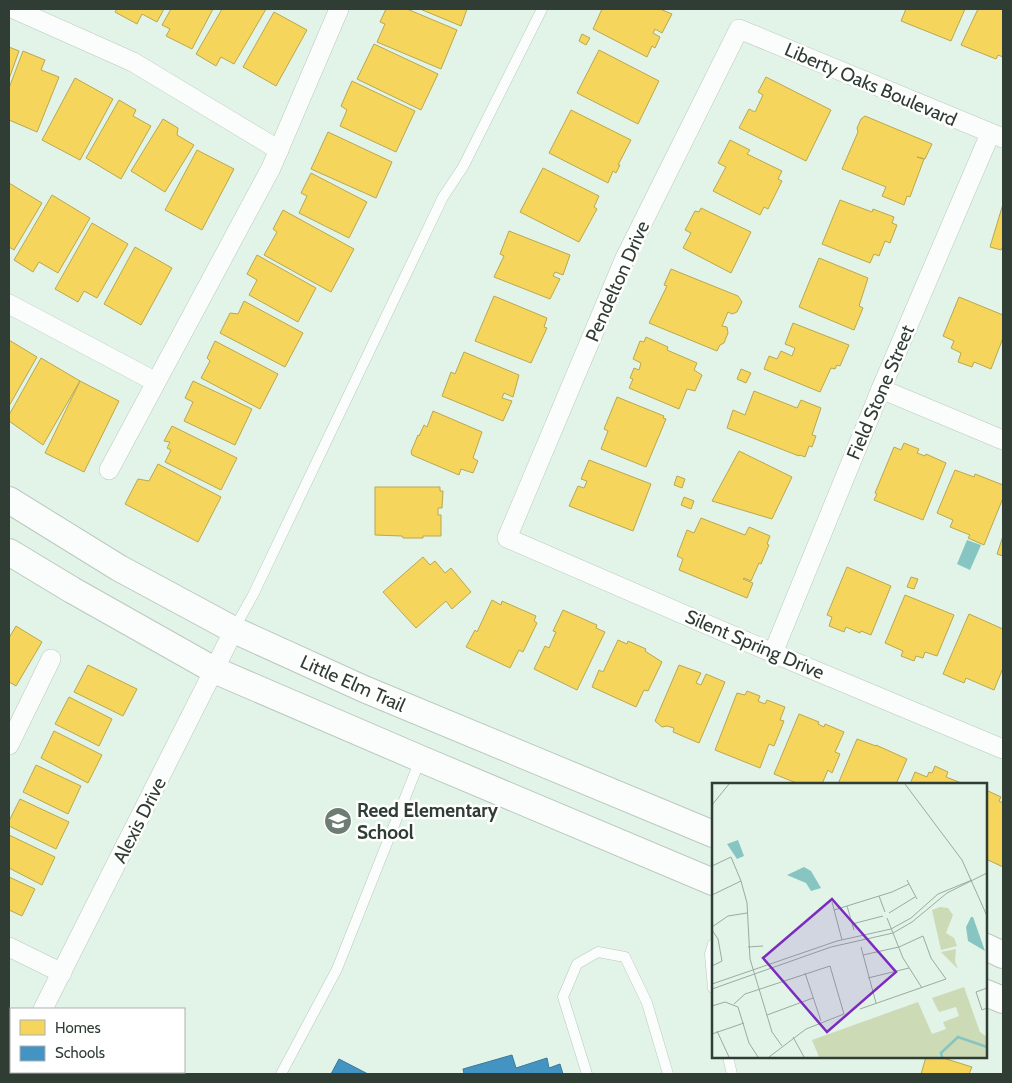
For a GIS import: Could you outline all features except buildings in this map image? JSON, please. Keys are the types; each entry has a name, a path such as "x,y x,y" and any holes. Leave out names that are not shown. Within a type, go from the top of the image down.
{"street":[{"path":"14,9 133,62 278,150"},
{"path":"109,470 271,168 339,9"},
{"name":"Liberty Oaks Boulevard","path":"739,29 997,136"},
{"name":"Pendelton Drive","path":"507,538 625,258 739,29"},
{"name":"Field Stone Street","path":"773,653 881,389 997,136"},
{"path":"9,304 156,382"},
{"path":"881,389 1003,440"},
{"name":"Little Elm Trail","path":"9,500 119,568 234,630 364,689 712,834"},
{"name":"Silent Spring Drive","path":"507,538 773,653 1003,749"},
{"path":"9,552 72,590 214,670 712,882"},
{"name":"Alexis Drive","path":"44,1008 234,630"},
{"path":"11,732 51,659"},
{"path":"9,947 62,973"},
{"path":"987,947 1003,955"},
{"path":"987,993 1003,1000"}],"lane":[{"path":"234,630 253,595 443,197 463,167 542,9"},
{"path":"281,1074 337,969 421,759"},
{"path":"712,947 710,954 712,977"},
{"path":"587,1074 563,997 577,964 598,952 625,957 646,1003 668,1074"},
{"path":"728,1058 732,1074"}],"water":[{"path":"967,540 981,545 970,570 957,564"}],"place":[{"name":"Reed Elementary School","path":"338,821"}]}
